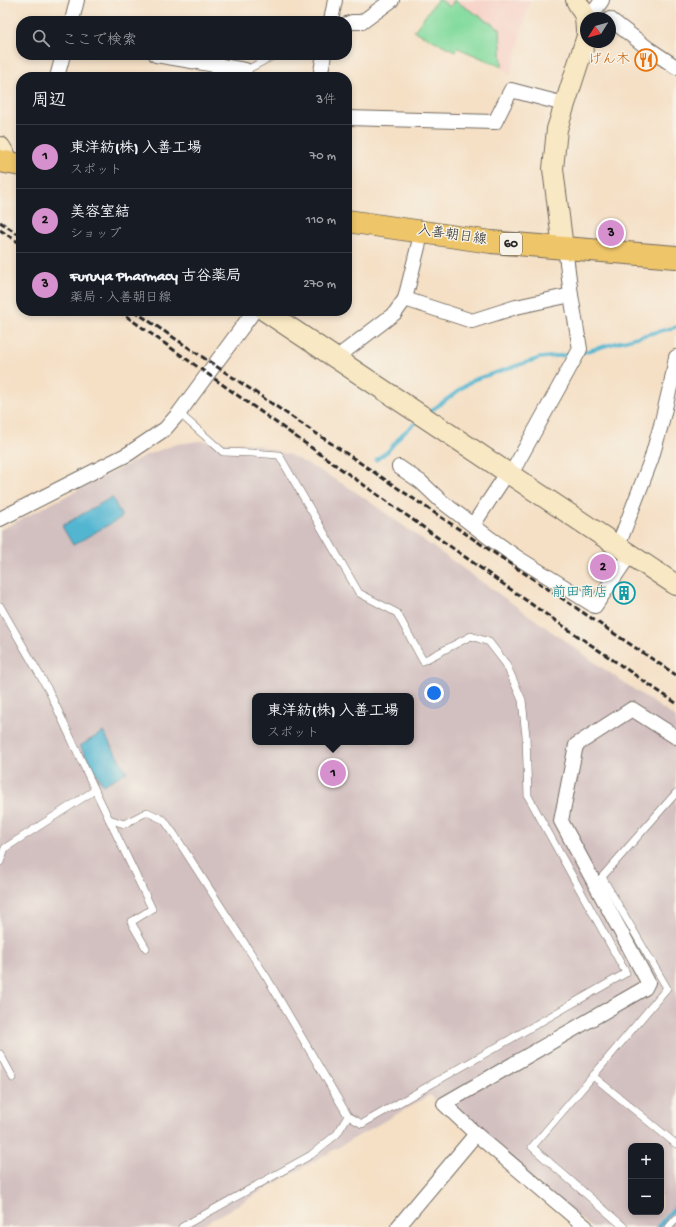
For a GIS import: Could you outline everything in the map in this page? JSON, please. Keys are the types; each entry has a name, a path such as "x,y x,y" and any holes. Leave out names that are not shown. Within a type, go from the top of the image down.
{"main road":[{"name":"入善朝日線","path":"352,222 491,242 676,257"}],"street":[{"path":"73,16 77,0"},
{"path":"332,16 334,0"},
{"path":"352,22 362,22 392,0"},
{"path":"616,24 676,67"},
{"path":"473,525 510,473 580,349 566,255 563,248 553,169 557,129 583,48"},
{"path":"58,72 62,60"},
{"path":"179,60 234,72"},
{"path":"321,72 323,60"},
{"path":"352,118 495,122 511,90 564,104"},
{"path":"336,358 395,313 405,299 422,231"},
{"path":"405,299 472,322 516,307 571,295"},
{"path":"0,519 128,454 165,428 179,413 250,316"},
{"path":"273,316 676,585"},
{"path":"399,467 420,482 441,501 518,558 595,606 624,550 674,380 676,357"},
{"path":"586,1227 476,1134 444,1104 645,988 648,982 561,821 576,745 632,709 676,738"},
{"path":"398,1227 476,1134"}],"lane":[{"path":"241,72 265,60"},
{"path":"109,819 124,824 147,812 164,820 266,978 348,1116 362,1124 626,973 528,796 526,736 522,700 506,664 489,642 471,636 424,661 397,613 359,593 279,455 252,452 223,452 179,413"},
{"path":"0,606 49,691 152,909 131,922 146,948"},
{"path":"0,862 5,848 95,790"},
{"path":"624,1227 532,1147 667,988 602,877 676,793"},
{"path":"0,1054 13,1078"},
{"path":"593,1076 676,1144"},
{"path":"182,1227 312,1155 337,1134 348,1116"},
{"path":"669,1227 676,1219"}],"shaded area":[{"path":"437,0 530,0 510,76 502,67 458,48 455,51 414,31"},
{"path":"199,441 253,444 290,455 353,490 607,671 676,718 676,1227 591,1227 430,1095 199,1227 0,1227 0,530 146,455 177,444"}],"green space":[{"path":"437,0 441,0 450,7 454,0 500,29 502,67 458,48 455,51 414,31"}],"water":[{"path":"112,497 122,517 73,545 62,526"},
{"path":"103,732 127,772 103,785 80,746"}],"waterway":[{"path":"584,352 676,327"},
{"path":"428,413 473,380 540,358 574,354"},
{"path":"376,460 388,451 402,434 419,420"},
{"path":"658,1227 676,1206"}],"railway":[{"path":"0,222 16,233"},
{"path":"0,230 16,241"},
{"path":"126,316 534,606 676,703"},
{"path":"141,316 676,675"}],"place":[{"name":"げん木","path":"646,60"},
{"name":"Furuya Pharmacy 古谷薬局","path":"611,233"},
{"name":"美容室結","path":"603,567"},
{"name":"前田商店","path":"624,593"},
{"name":"東洋紡(株) 入善工場","path":"333,773"}]}
